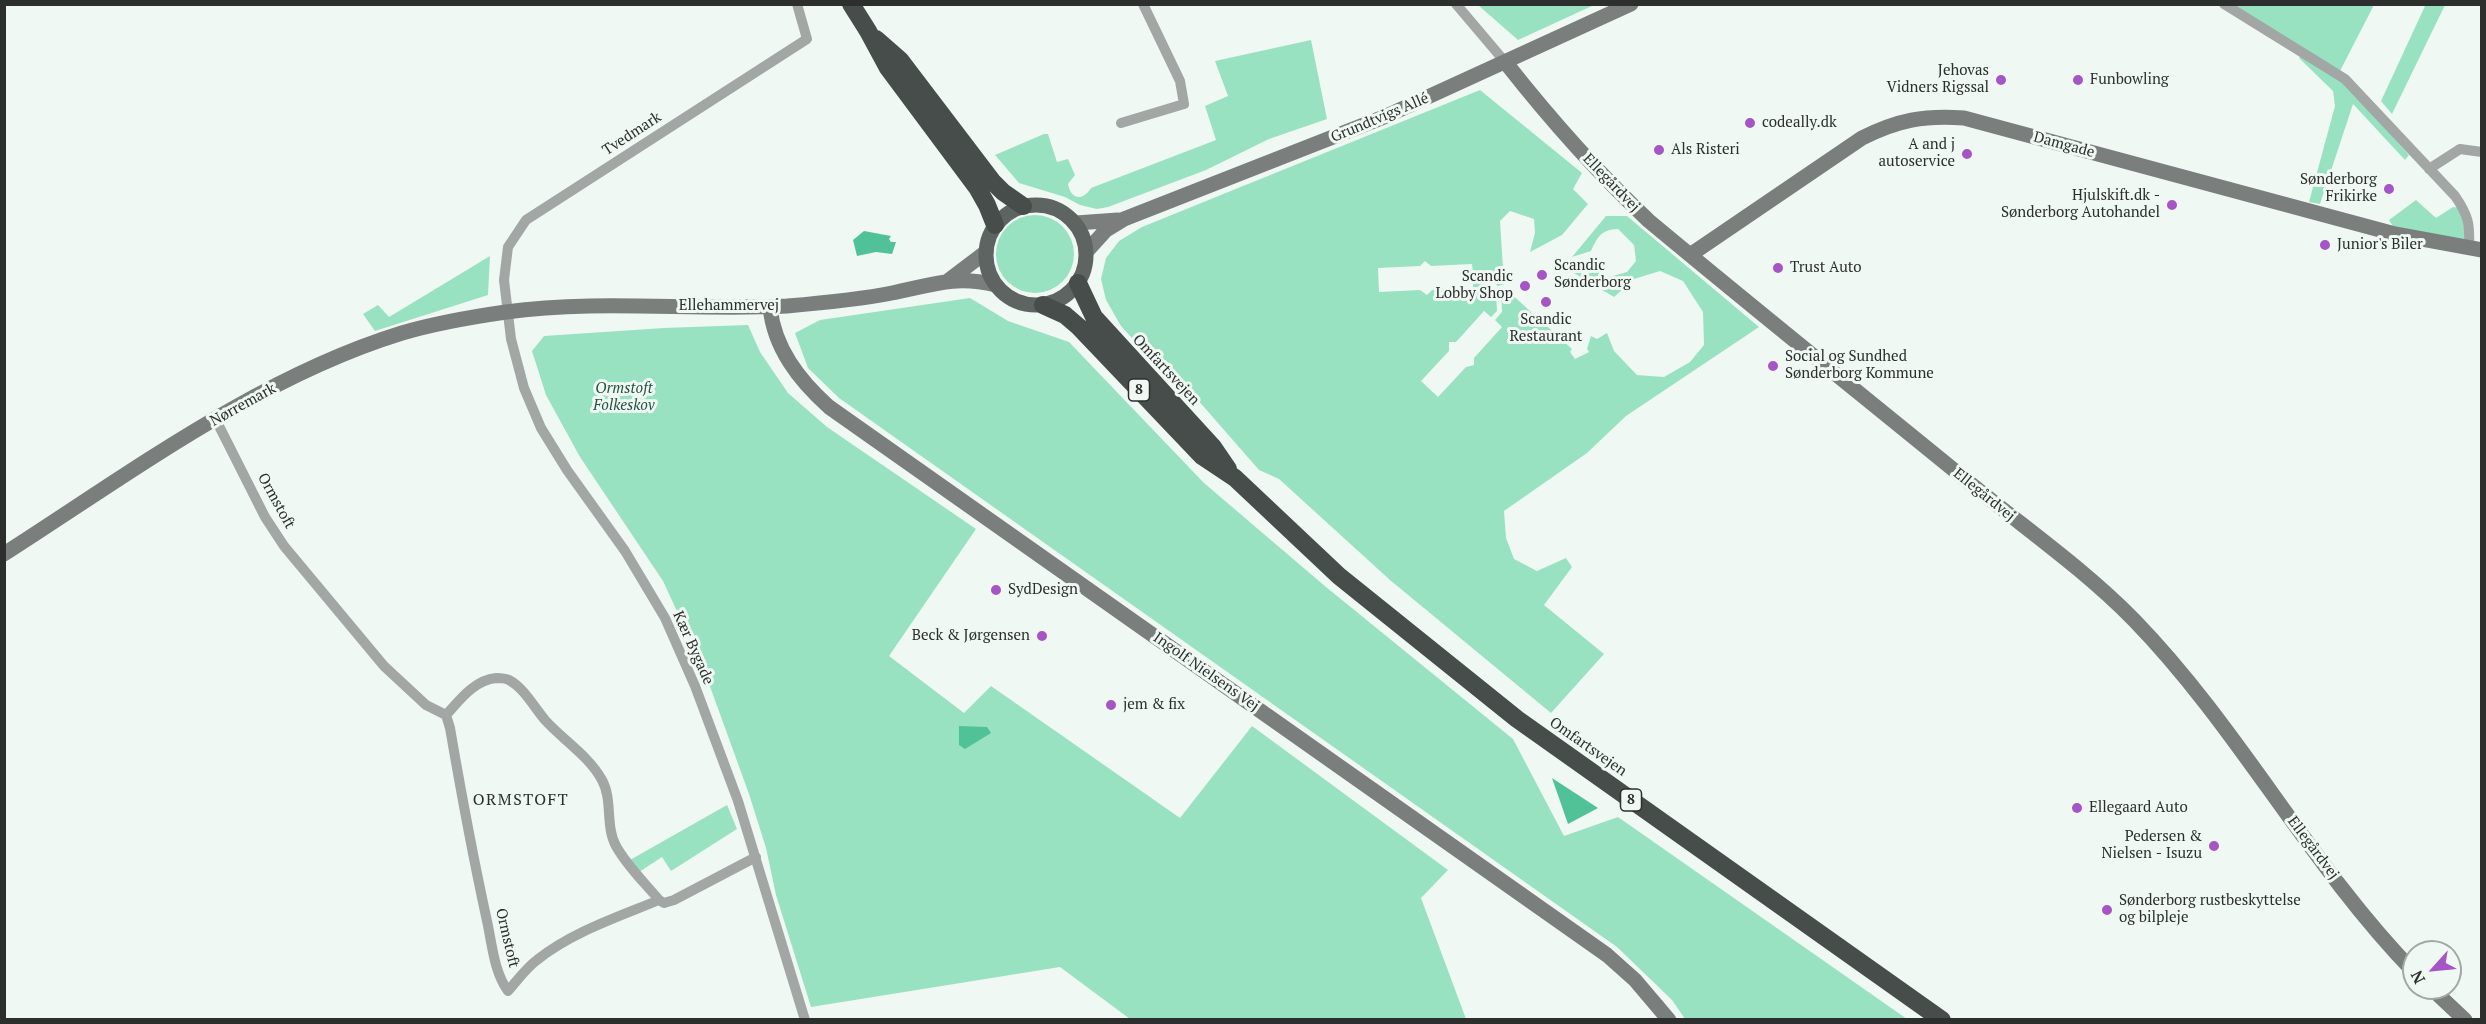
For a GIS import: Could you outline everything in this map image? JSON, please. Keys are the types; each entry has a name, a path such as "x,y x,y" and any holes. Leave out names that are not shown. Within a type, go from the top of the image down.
{"highway":[{"path":"851,4 888,69 978,189 995,225"},
{"path":"868,31 900,60 992,181 1023,206"},
{"name":"Omfartsvejen","path":"1078,283 1094,318 1213,447 1234,478"},
{"name":"Omfartsvejen","path":"1043,305 1065,315 1079,327 1202,456 1234,478 1339,576 1517,719 1942,1020"}],"main road":[{"path":"996,285 989,273 986,252 987,243 995,225 1007,213 1023,206 1040,204 1056,208 1076,223 1084,238 1086,264 1078,283 1066,295 1043,305"},
{"name":"8","path":"996,285 1013,300 1043,305"}],"street":[{"name":"Tvedmark","path":"506,312 504,280 508,246 526,220 807,39 797,4"},
{"path":"1121,123 1184,104 1180,81 1143,4"},
{"path":"1456,4 1506,63"},
{"name":"Grundtvigs Allé","path":"1086,251 1106,230 1124,219 1384,117 1631,4"},
{"name":"Damgade","path":"1690,255 1862,138 1889,125 1937,116 1964,118 2395,234 2475,250 2465,210 2455,196 2345,79 2224,4"},
{"name":"Ellegårdvej","path":"1506,63 1547,115 1615,188 1690,255 2058,553 2133,619 2191,686 2331,872 2402,959"},
{"path":"2429,169 2460,149 2481,152"},
{"name":"Grundtvigs Allé","path":"1076,223 1124,219"},
{"name":"Ellehammervej","path":"949,280 986,252"},
{"name":"Ellehammervej","path":"506,312 608,306 770,307 861,298 949,280 980,281 996,285"},
{"name":"Ingolf Nielsens Vej","path":"770,307 776,334 792,367 809,389 829,407 1606,955 1635,980 1669,1020"},
{"name":"Nørremark","path":"4,554 216,420 281,384 351,352 402,333 506,312"},
{"name":"Kær Bygade","path":"506,312 524,388 541,428 567,470 625,551 665,618 695,686 723,758 756,857 804,1020"},
{"name":"Ormstoft","path":"216,420 265,517 284,546 384,666 426,705 446,715 495,957 502,982 508,991 535,962 553,949 603,923 658,900 664,903 674,900 756,857"},
{"path":"446,715 470,689 482,682 495,678 507,678 519,688 545,720 602,780 607,793 611,834 615,845 658,900"},
{"path":"2444,1000 2465,1020"}],"green space":[{"path":"1478,5 1594,5 1518,40"},
{"path":"2234,5 2374,5 2340,71"},
{"path":"2422,5 2445,5 2392,114 2381,101 2425,6"},
{"path":"1311,40 1327,119 1269,139 1206,170 1108,207 1097,209 1080,205 1065,197 1019,183 995,155 1048,134 1057,162 1068,159 1075,175 1068,184 1072,193 1074,196 1081,197 1091,188 1216,140 1205,106 1228,96 1215,61"},
{"path":"2302,54 2343,80 2409,155 2405,160 2353,104 2320,204 2309,202 2335,106 2333,91 2299,58"},
{"path":"1480,90 1582,173 1573,189 1588,204 1562,235 1530,252 1535,233 1534,219 1510,211 1500,221 1504,284 1498,286 1484,273 1473,273 1472,264 1431,266 1425,261 1420,266 1378,268 1379,292 1420,290 1427,295 1432,290 1473,288 1473,278 1482,278 1496,291 1497,311 1491,317 1484,311 1456,342 1449,342 1449,351 1421,381 1438,397 1466,367 1474,365 1474,358 1502,327 1495,320 1502,312 1501,292 1507,290 1531,312 1532,318 1548,327 1572,349 1570,352 1575,359 1589,352 1587,349 1591,336 1597,339 1607,333 1614,351 1637,375 1664,377 1690,362 1704,345 1703,312 1683,281 1660,271 1634,279 1614,297 1574,273 1586,261 1606,278 1627,272 1636,261 1634,245 1618,229 1601,235 1591,251 1572,257 1606,216 1627,216 1759,327 1626,416 1587,453 1504,511 1506,538 1514,559 1537,571 1566,558 1572,567 1544,605 1604,654 1551,713 1390,580 1279,479 1259,470 1162,359 1143,350 1121,326 1106,300 1101,279 1106,258 1119,241 1142,227"},
{"path":"2416,200 2436,218 2453,207 2460,208 2466,238 2462,240 2394,228 2389,220"},
{"path":"1035,215 1050,218 1063,226 1071,239 1074,254 1071,269 1063,282 1050,290 1035,293 1020,290 1007,282 999,269 996,254 999,239 1007,226 1020,218"},
{"path":"490,256 488,295 375,331 363,314 378,305 389,317"},
{"path":"970,298 1008,321 1069,342 1204,483 1326,587 1513,739 1564,836 1618,817 1907,1019 1685,1019 1672,1000 1617,947 839,398 808,368 795,333 820,320"},
{"name":"Ormstoft Folkeskov","path":"748,325 760,352 788,393 827,427 976,529 889,656 964,713 991,686 1180,818 1252,726 1448,870 1421,898 1466,1019 1130,1019 1060,967 811,1007 776,895 766,848 749,794 704,670 663,581 580,457 546,395 532,351 544,336"},
{"path":"727,805 737,829 671,871 662,857 639,872 630,860"}],"shaded area":[{"path":"864,231 891,236 889,239 891,242 896,242 892,254 876,252 857,256 853,240"},
{"path":"959,726 987,727 991,733 965,749 959,745"},
{"path":"1552,778 1598,808 1568,824"}],"place":[{"name":"Jehovas Vidners Rigssal","path":"2001,80"},
{"name":"Funbowling","path":"2078,80"},
{"name":"codeally.dk","path":"1750,123"},
{"name":"Als Risteri","path":"1659,150"},
{"name":"A and j autoservice","path":"1967,154"},
{"name":"Sønderborg Frikirke","path":"2389,189"},
{"name":"Hjulskift.dk - Sønderborg Autohandel","path":"2172,205"},
{"name":"Junior's Biler","path":"2325,245"},
{"name":"Trust Auto","path":"1778,268"},
{"name":"Scandic Sønderborg","path":"1542,275"},
{"name":"Scandic Lobby Shop","path":"1525,286"},
{"name":"Scandic Restaurant","path":"1546,302"},
{"name":"Social og Sundhed Sønderborg Kommune","path":"1773,366"},
{"name":"SydDesign","path":"996,590"},
{"name":"Beck & Jørgensen","path":"1042,636"},
{"name":"jem & fix","path":"1111,705"},
{"name":"Ellegaard Auto","path":"2077,808"},
{"name":"Pedersen & Nielsen - Isuzu","path":"2214,846"},
{"name":"Sønderborg rustbeskyttelse og bilpleje","path":"2107,910"}],"district":[{"name":"ORMSTOFT","path":"521,800"}]}
